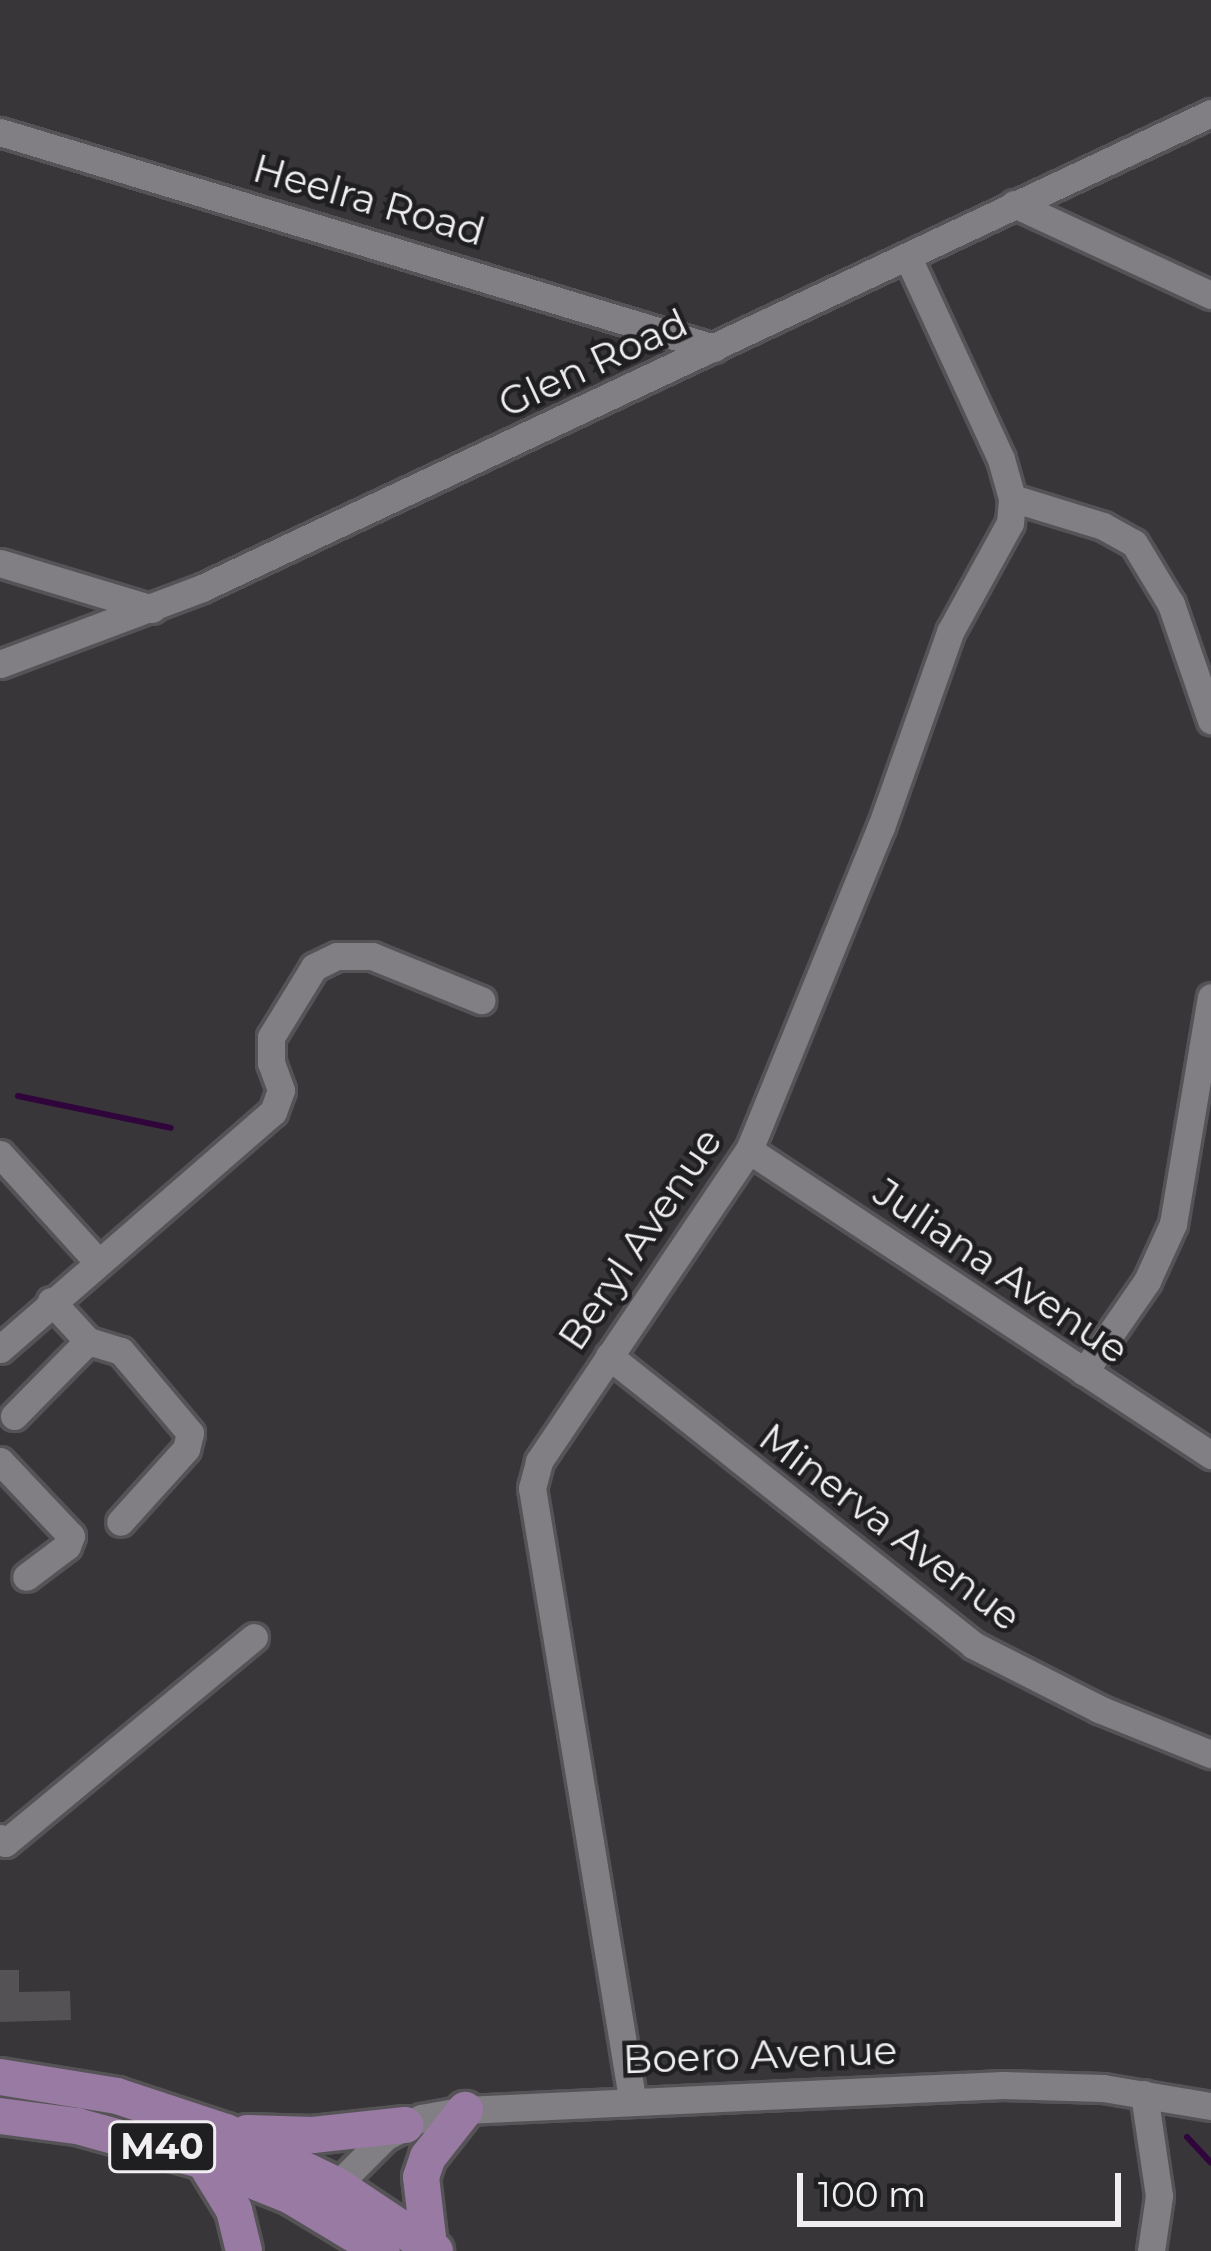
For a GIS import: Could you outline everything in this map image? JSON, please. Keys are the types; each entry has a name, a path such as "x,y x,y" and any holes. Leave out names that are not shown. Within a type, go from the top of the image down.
{"main road":[{"name":"M40","path":"0,2078 117,2096 432,2248"},
{"path":"432,2248 421,2177 428,2157 465,2110"},
{"name":"M40","path":"0,2116 215,2146"},
{"path":"244,2251 215,2146 406,2125"},
{"name":"M40","path":"326,2197 379,2249"},
{"path":"333,2251 379,2249"}],"street":[{"name":"Glen Road","path":"0,664 152,609 1211,113"},
{"name":"Heelra Road","path":"0,132 714,348"},
{"path":"1014,204 1211,295"},
{"path":"908,257 1000,458 1012,498 1103,526 1134,543 1172,604 1211,720"},
{"name":"Beryl Avenue","path":"632,2098 532,1488 539,1461 749,1150 881,827 950,632 1005,536 1012,498"},
{"path":"0,563 152,609"},
{"path":"0,1349 281,1101 271,1037 322,961 372,956 481,1000"},
{"path":"1084,1372 1147,1280 1173,1224 1211,997"},
{"name":"Juliana Avenue","path":"749,1150 1211,1455"},
{"path":"0,1154 97,1261"},
{"path":"51,1301 88,1341 121,1351 190,1433 186,1449 120,1522"},
{"path":"14,1416 88,1341"},
{"name":"Minerva Avenue","path":"609,1356 973,1646 1083,1702 1211,1754"},
{"path":"0,1461 71,1536 67,1546 26,1577"},
{"path":"2,1840 254,1636"},
{"name":"Boero Avenue","path":"326,2197 368,2151 406,2125 465,2110 632,2098 1002,2085 1144,2094 1211,2105"},
{"path":"1144,2094 1159,2196 1151,2251"}],"building":[{"path":"0,1970 19,1970 19,1992 70,1991 71,2020 0,2022"}],"waterway":[{"path":"18,1096 171,1128"},
{"path":"1187,2137 1211,2163"}]}
